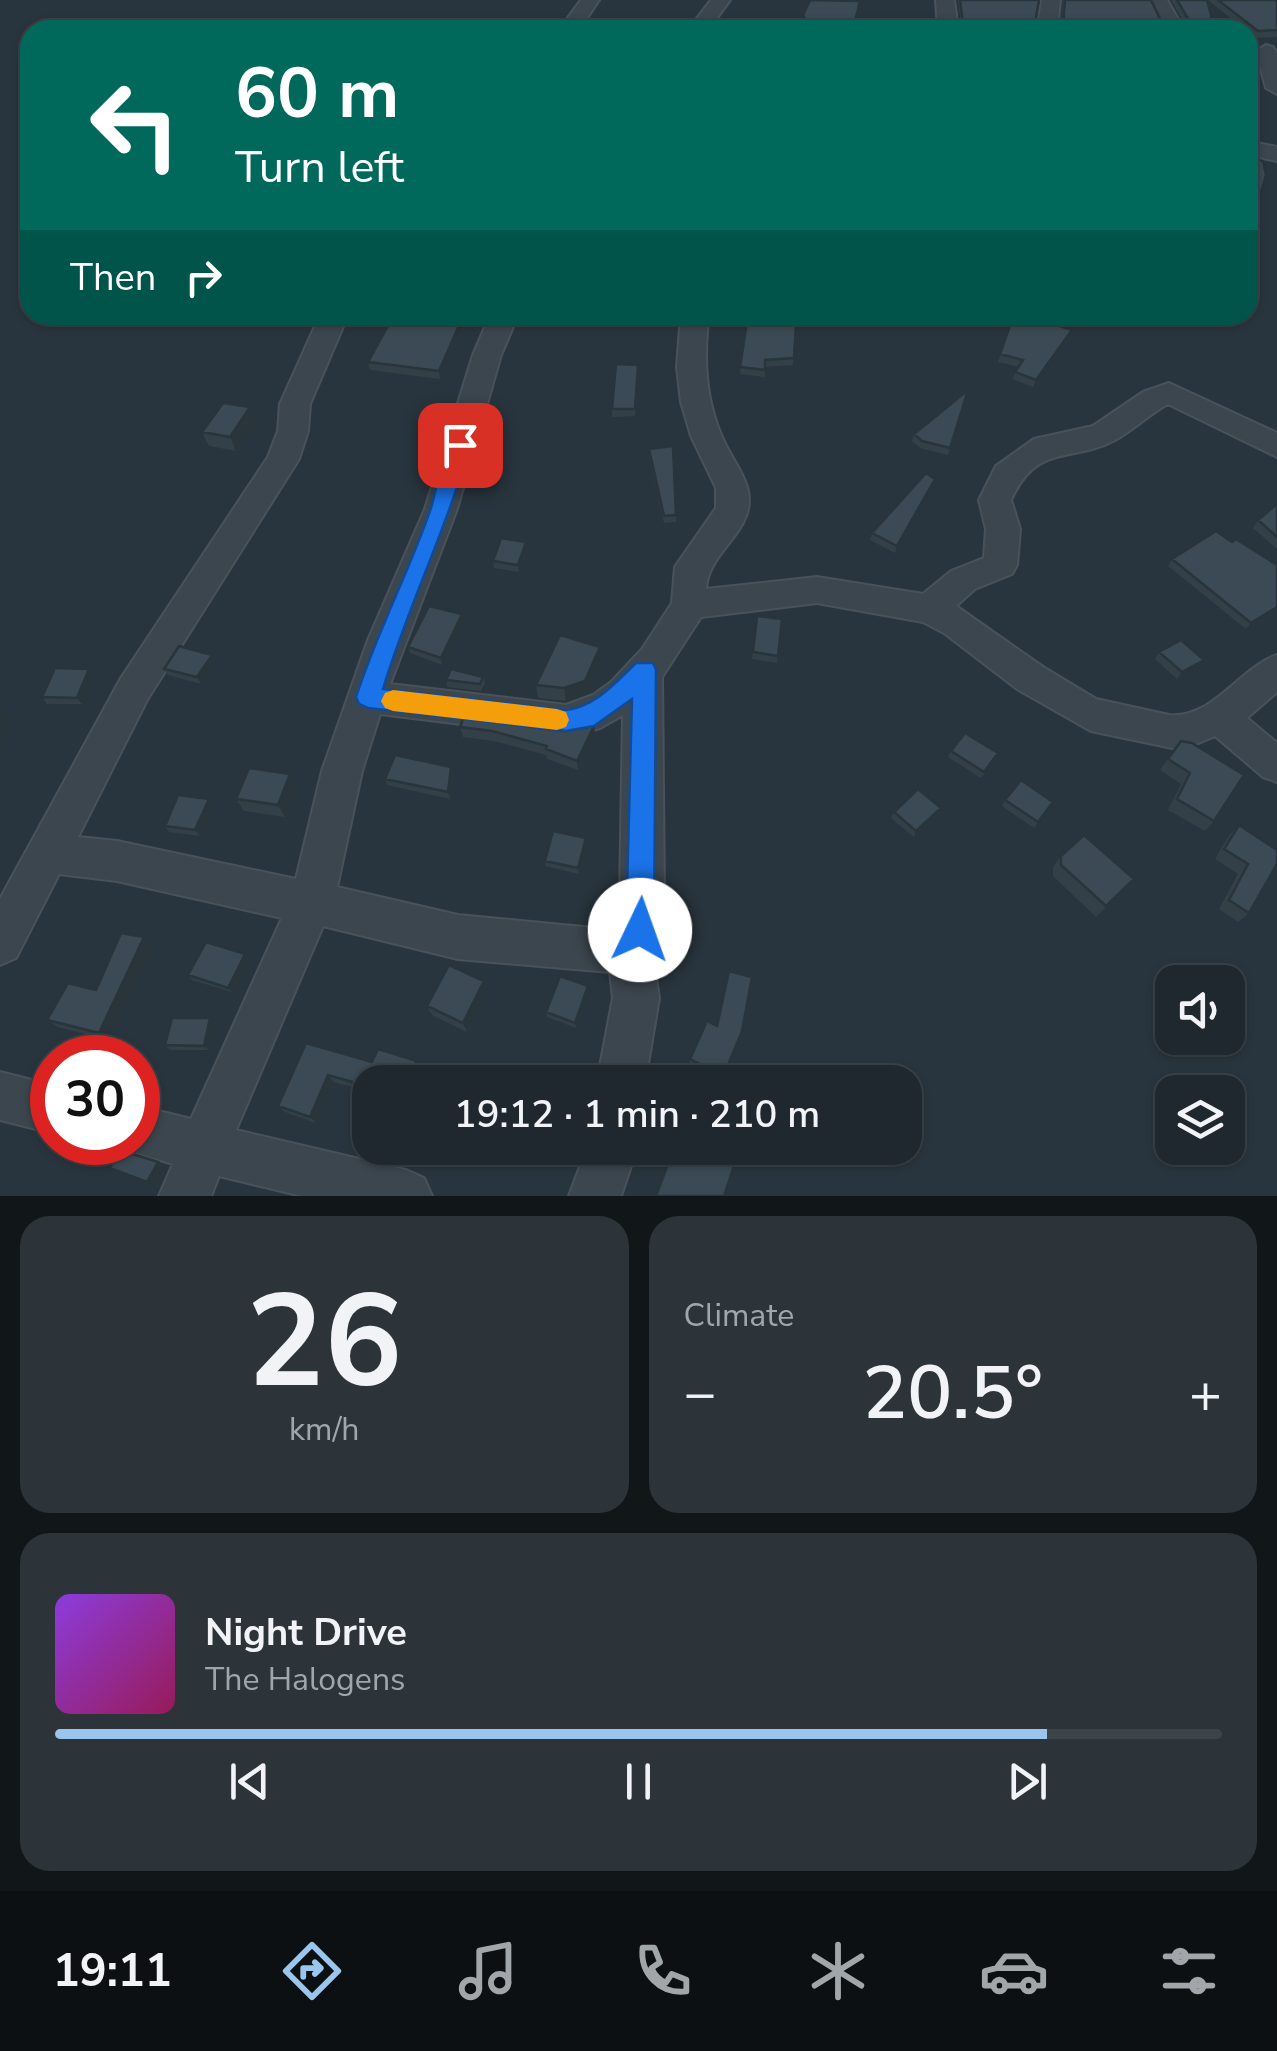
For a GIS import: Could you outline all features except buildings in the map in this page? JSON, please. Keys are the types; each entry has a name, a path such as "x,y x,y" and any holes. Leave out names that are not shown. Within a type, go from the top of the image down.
{"street":[{"path":"1264,50 1277,88"},
{"path":"0,943 134,690 283,459 296,404 330,325"},
{"path":"186,1196 312,902 342,772 386,640 441,510 487,354 500,325"},
{"path":"368,697 566,721 586,719 615,699 668,645 690,604 686,584 694,561 731,514 733,494 697,408 688,359 694,325"},
{"path":"930,609 963,580 1000,565 1003,529 995,500 1007,474 1045,446 1102,434 1169,393 1277,446"},
{"path":"690,604 817,590 930,609 957,623 1030,678 1105,719 1152,730 1182,733 1227,712 1277,670"},
{"path":"48,853 117,861 217,886 362,912 410,928 474,939 604,952 629,946 640,930 642,899 640,774 644,670"},
{"path":"1227,712 1228,723 1243,740 1277,766"},
{"path":"625,1065 636,998 629,946"},
{"path":"0,1096 30,1104"},
{"path":"160,1137 406,1196"},
{"path":"595,1196 606,1165"}],"slow traffic":[{"path":"393,701 557,720"}],"route":[{"path":"460,445 441,510 386,640 368,697 566,721 586,719 615,699 644,670 640,930"}]}
